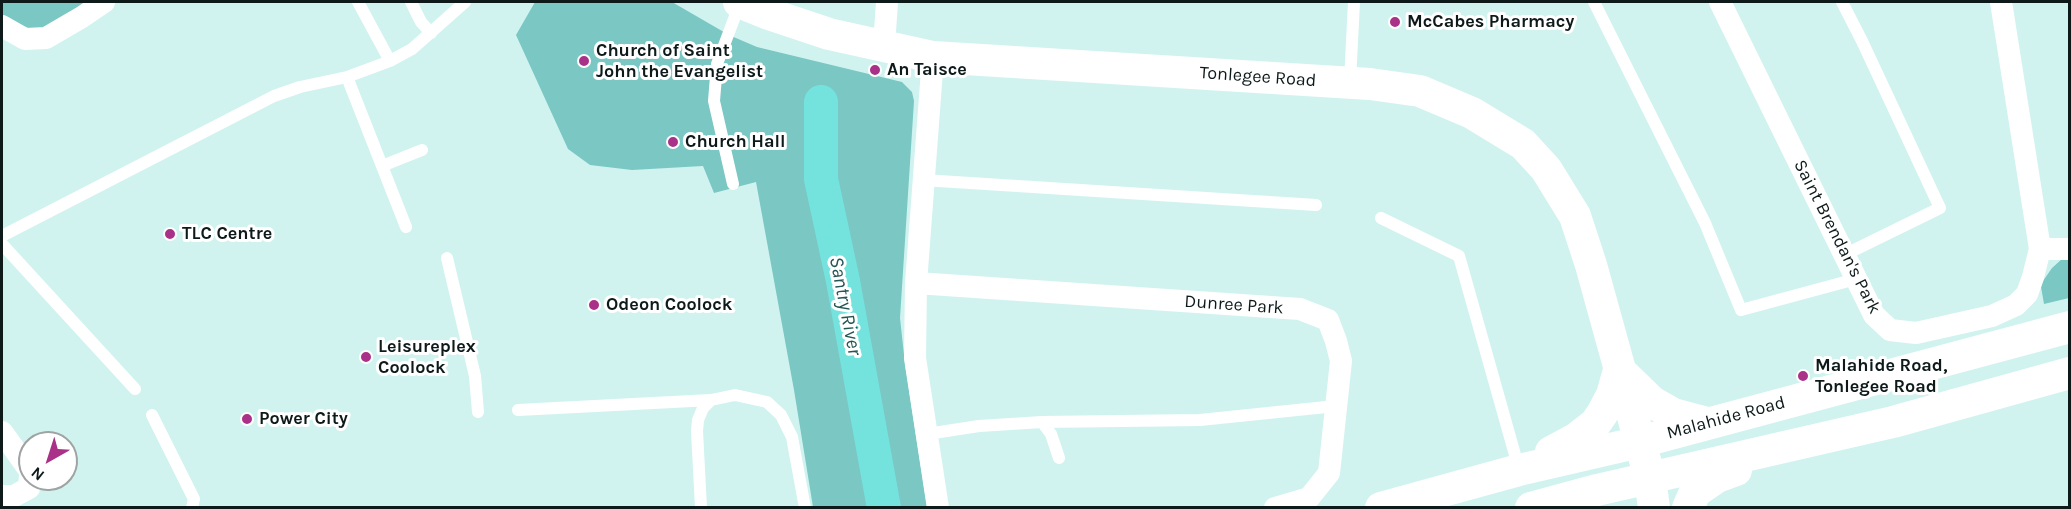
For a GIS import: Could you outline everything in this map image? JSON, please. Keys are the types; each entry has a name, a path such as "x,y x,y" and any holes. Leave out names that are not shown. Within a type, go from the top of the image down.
{"main road":[{"name":"Tonlegee Road","path":"739,2 766,14 829,34 933,57 1370,84 1420,91 1472,113 1523,144 1546,169 1575,216 1640,441 1652,493"},
{"name":"Malahide Road","path":"1381,507 2070,327"},
{"path":"1619,370 1640,392 1663,409 1708,423"},
{"path":"1519,470 1577,438 1595,424 1612,395 1619,370"},
{"path":"1531,507 1652,493 1825,439 2070,373"},
{"path":"1688,507 1695,492 1717,477 1825,439"}],"street":[{"path":"2,26 25,39 46,38 104,2"},
{"path":"884,46 887,2"},
{"name":"Saint Brendan's Park","path":"1720,2 1874,315 1890,330 1916,333 1992,316 2016,305 2027,294 2033,277 2040,249 2001,2"},
{"path":"933,57 916,283 915,358 938,507"},
{"path":"2040,249 2070,249"},
{"name":"Dunree Park","path":"916,283 1300,309 1328,320 1341,361 1329,473 1309,498 1275,507"},
{"path":"2,432 18,454"},
{"path":"2,496 14,496 23,491"}],"lane":[{"path":"358,2 390,61"},
{"path":"411,2 421,21 431,33"},
{"path":"2,236 274,96 300,87 347,77 390,61 412,49 464,2"},
{"path":"734,184 714,101 717,64 739,2"},
{"path":"1350,83 1354,2"},
{"path":"1594,2 1705,223 1741,310 1856,279"},
{"path":"1842,2 1940,208 1844,255"},
{"path":"347,77 406,228"},
{"path":"382,166 422,150"},
{"path":"923,180 1316,205"},
{"path":"1381,218 1459,256 1519,470"},
{"path":"2,243 135,389"},
{"path":"447,258 475,376 478,412"},
{"path":"518,410 711,400 735,395 767,402 781,415 792,437 804,507"},
{"path":"701,507 698,420 703,408 711,400"},
{"path":"927,434 979,426 1042,422 1200,420 1336,406"},
{"path":"152,415 194,499 192,507"},
{"path":"1042,422 1051,434 1059,458"}],"shaded area":[{"path":"2,2 104,2 46,38 2,26"},
{"path":"535,2 672,2 729,35 757,47 902,82 912,92 914,101 900,318 927,507 813,507 756,182 714,193 703,166 632,170 590,165 568,149 516,35"},
{"path":"2063,258 2069,258 2069,298 2044,304 2041,287 2043,281"}],"waterway":[{"name":"Santry River","path":"821,102 821,179 843,281 884,508"}],"place":[{"name":"McCabes Pharmacy","path":"1395,22"},
{"name":"Church of Saint John the Evangelist","path":"584,61"},
{"name":"An Taisce","path":"875,70"},
{"name":"Church Hall","path":"673,142"},
{"name":"TLC Centre","path":"170,234"},
{"name":"Odeon Coolock","path":"594,305"},
{"name":"Leisureplex Coolock","path":"366,357"},
{"name":"Malahide Road, Tonlegee Road","path":"1803,376"},
{"name":"Power City","path":"247,419"}]}
